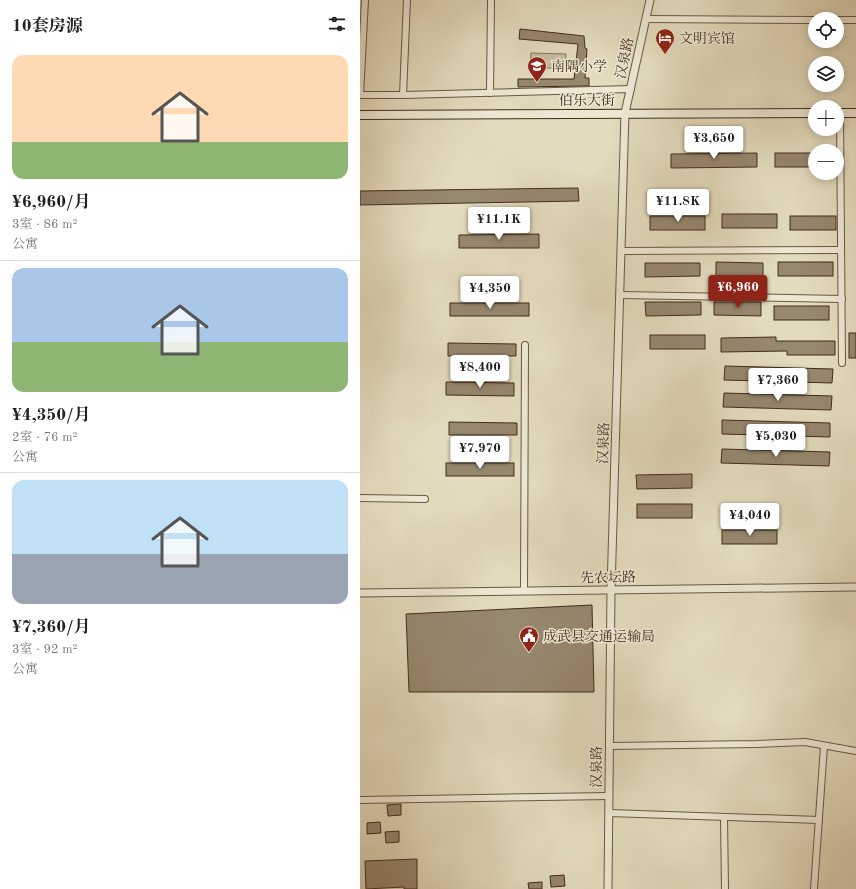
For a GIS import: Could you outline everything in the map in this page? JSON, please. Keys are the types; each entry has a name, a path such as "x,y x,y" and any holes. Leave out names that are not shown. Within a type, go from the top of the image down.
{"main road":[{"name":"伯乐大街","path":"360,115 808,113"},
{"path":"844,113 856,113"}],"street":[{"path":"365,0 360,95 631,89"},
{"path":"403,95 407,0"},
{"path":"490,93 491,0"},
{"name":"汉泉路","path":"608,889 611,590 625,113 650,0"},
{"path":"646,19 808,20"},
{"path":"844,20 856,20"},
{"path":"839,136 842,363"},
{"path":"621,251 841,250"},
{"path":"620,295 842,299"},
{"path":"524,591 525,345"},
{"path":"360,498 425,499"},
{"name":"先农坛路","path":"360,593 856,587"},
{"path":"610,746 805,742 856,751"},
{"path":"814,889 824,746"},
{"path":"360,800 609,796"},
{"path":"609,813 819,820"},
{"path":"724,817 725,889"}],"shaded area":[{"path":"531,53 566,54 565,68 530,68"}],"building":[{"path":"520,29 584,36 585,48 587,49 585,78 589,78 589,86 518,87 518,79 574,79 578,44 519,39"},
{"path":"757,153 757,167 671,168 671,154"},
{"path":"775,153 808,153 808,167 775,167"},
{"path":"578,188 579,201 360,205 360,191"},
{"path":"722,214 777,214 777,228 722,228"},
{"path":"650,216 705,216 705,230 650,230"},
{"path":"790,216 836,216 836,230 790,230"},
{"path":"539,234 539,248 459,248 459,235"},
{"path":"716,262 763,263 763,277 716,276"},
{"path":"778,262 833,262 833,276 778,276"},
{"path":"645,263 700,263 700,276 645,277"},
{"path":"645,302 701,302 701,315 646,316"},
{"path":"714,302 761,302 761,316 714,315"},
{"path":"450,303 529,303 529,316 450,316"},
{"path":"774,306 829,306 829,320 774,320"},
{"path":"849,333 856,333 856,358 849,358"},
{"path":"650,335 705,335 705,349 650,349"},
{"path":"776,337 776,341 835,341 835,355 787,355 787,351 721,352 721,338"},
{"path":"448,343 516,344 516,356 448,356"},
{"path":"725,366 833,369 832,383 724,380"},
{"path":"446,382 514,383 514,396 446,395"},
{"path":"724,393 832,396 831,410 723,407"},
{"path":"722,420 830,423 830,437 722,434"},
{"path":"449,422 517,423 517,435 449,435"},
{"path":"722,449 830,452 829,466 721,463"},
{"path":"446,463 514,463 514,476 446,476"},
{"path":"692,474 692,488 637,489 636,475"},
{"path":"637,504 692,504 692,518 637,518"},
{"path":"722,530 777,530 777,544 722,544"},
{"path":"592,605 594,692 409,692 406,614"},
{"path":"401,804 401,815 388,816 387,805"},
{"path":"380,822 381,833 367,834 367,823"},
{"path":"399,831 399,842 386,843 385,832"},
{"path":"417,859 417,889 404,889 404,887 366,889 365,861"},
{"path":"564,875 565,886 551,887 550,876"},
{"path":"542,882 542,889 529,889 528,883"}],"place":[{"name":"文明宾馆","path":"665,55"},
{"name":"南隅小学","path":"537,83"},
{"name":"成武县交通运输局","path":"529,653"}]}
